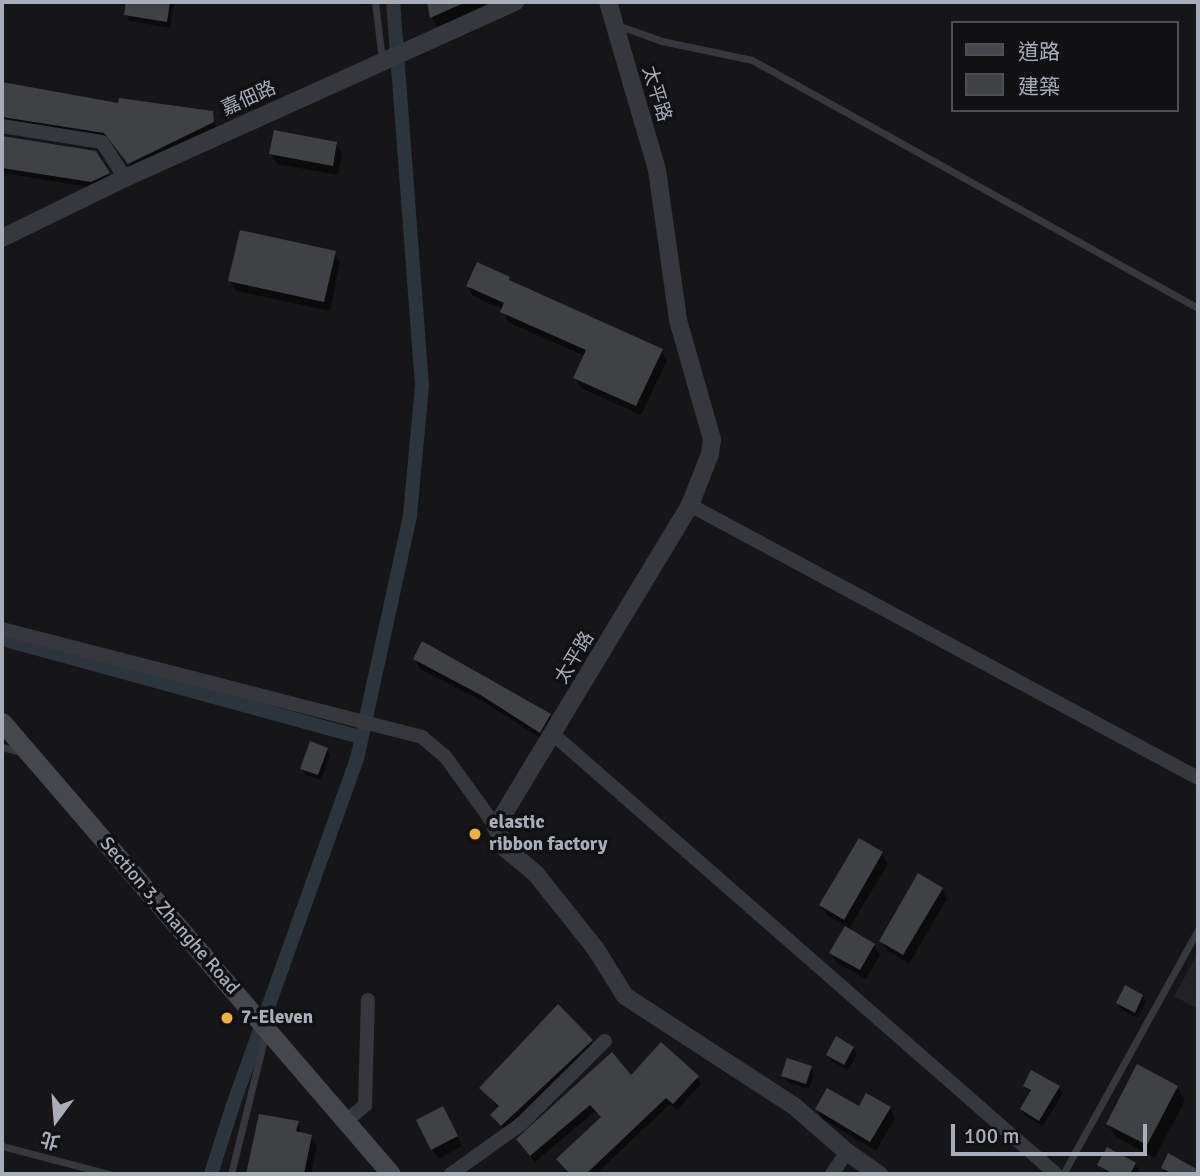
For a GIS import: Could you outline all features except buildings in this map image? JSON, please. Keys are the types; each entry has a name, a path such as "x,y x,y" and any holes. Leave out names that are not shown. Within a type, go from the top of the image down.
{"main road":[{"name":"Section 3, Zhanghe Road","path":"2,722 391,1174"}],"street":[{"name":"嘉佃路","path":"2,238 125,178 515,2"},
{"name":"太平路","path":"496,827 554,735 690,505 710,454 712,439 678,320 657,170 608,2"},
{"path":"2,126 102,142 125,178"},
{"path":"690,505 1198,778"},
{"path":"2,629 422,737 445,756 496,827 505,848 536,874 595,948 625,996 794,1106 847,1152 879,1174"},
{"path":"554,735 1056,1174"},
{"path":"345,1122 365,1105 368,1000"},
{"path":"451,1174 521,1124 605,1041"},
{"path":"832,1174 847,1152"}],"lane":[{"path":"374,2 382,63"},
{"path":"613,24 662,41 752,60 1198,308"},
{"path":"2,747 29,754"},
{"path":"1063,1174 1198,929"},
{"path":"230,1174 267,1029"},
{"path":"2,1146 109,1174"}],"shaded area":[{"path":"1198,953 1198,1009 1174,996"}],"waterway":[{"path":"211,1174 233,1105 357,759 410,515 422,386 393,2"},
{"path":"2,639 361,737"}],"place":[{"name":"elastic ribbon factory","path":"475,834"},
{"name":"7-Eleven","path":"227,1018"}]}
